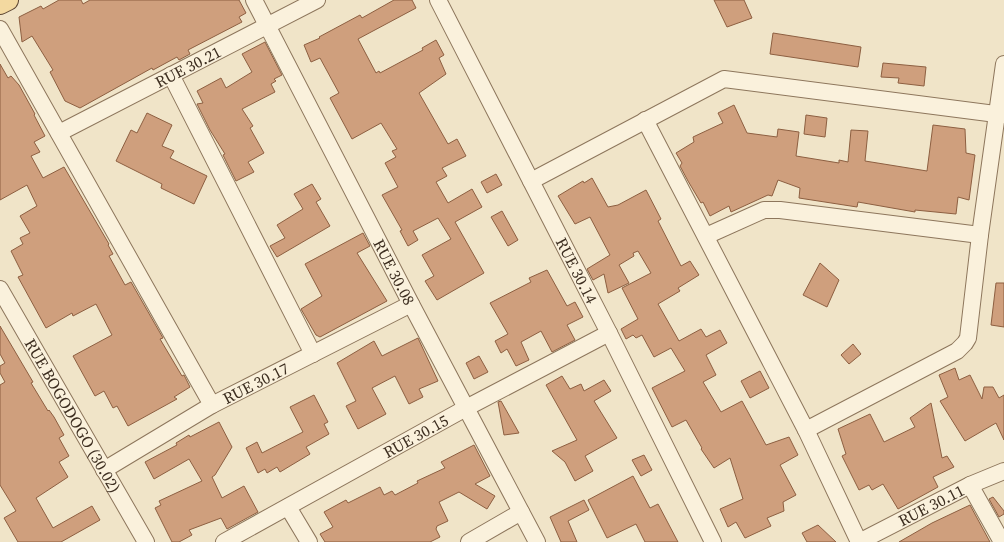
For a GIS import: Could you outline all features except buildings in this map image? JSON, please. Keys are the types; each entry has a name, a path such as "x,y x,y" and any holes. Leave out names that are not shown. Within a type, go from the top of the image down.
{"main road":[{"path":"0,4 8,0"}],"street":[{"name":"RUE 30.08","path":"254,0 411,304 537,542"},
{"name":"RUE 30.21","path":"59,133 317,0"},
{"name":"RUE 30.14","path":"438,0 609,333 713,542"},
{"path":"0,29 212,405"},
{"path":"806,430 961,348 968,338 980,235 1000,114 1004,64"},
{"path":"171,75 313,354"},
{"path":"531,181 724,78 1000,114"},
{"path":"646,120 806,430 859,542"},
{"path":"706,236 764,210 780,210 980,235"},
{"name":"RUE BOGODOGO (30.02)","path":"0,289 146,542"},
{"name":"RUE 30.17","path":"104,470 212,405 411,304"},
{"name":"RUE 30.15","path":"224,542 466,408 609,333"},
{"name":"RUE 30.11","path":"859,542 970,485 1004,472"},
{"path":"970,485 1002,542"},
{"path":"288,507 309,542"},
{"path":"469,542 521,512"}]}
